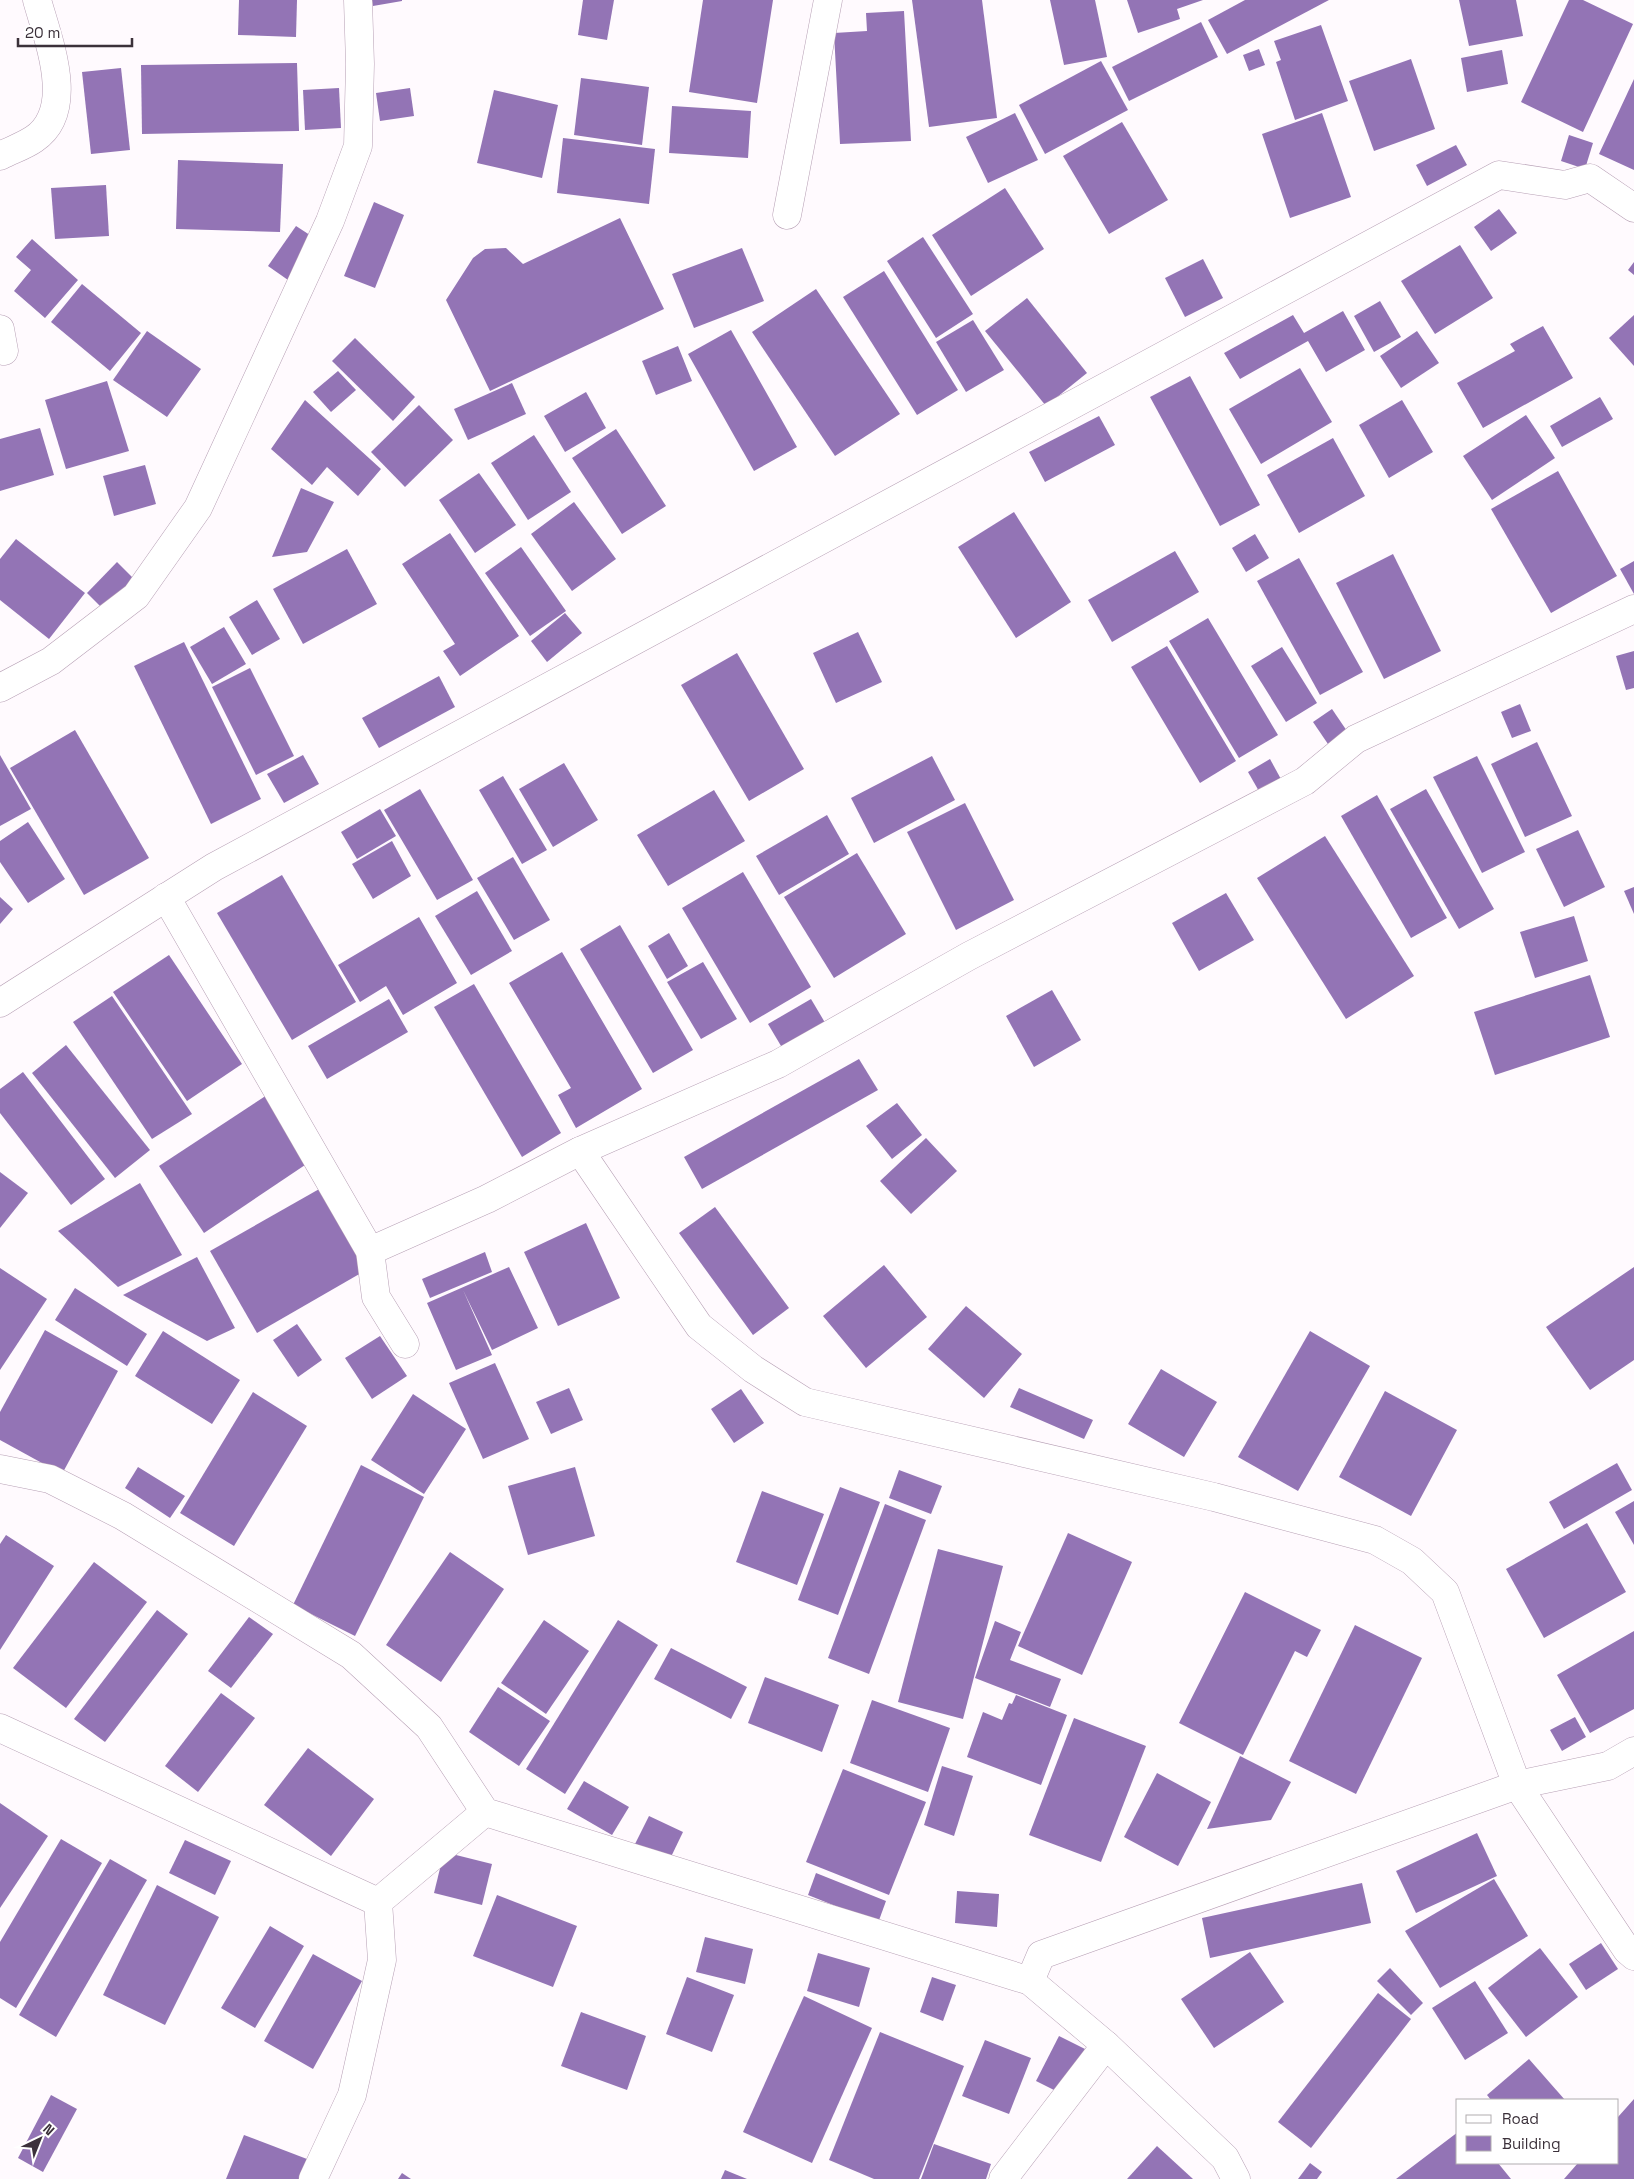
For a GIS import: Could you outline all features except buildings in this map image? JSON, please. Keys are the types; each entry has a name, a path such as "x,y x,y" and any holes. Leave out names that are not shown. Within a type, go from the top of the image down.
{"street":[{"path":"0,156 36,138 55,114 57,74 37,0"},
{"path":"0,688 51,661 136,596 198,508 330,221 358,146 360,64 358,0"},
{"path":"787,215 828,0"},
{"path":"0,1003 222,862 1499,175 1565,185 1590,178 1634,208"},
{"path":"370,1251 487,1199 580,1151 778,1064 969,956 1305,781 1356,739 1634,609"},
{"path":"166,897 370,1251 376,1297 406,1344"},
{"path":"580,1151 699,1326 753,1369 805,1402 1214,1497 1376,1540 1412,1561 1445,1592 1517,1785 1627,1950 1634,1956"},
{"path":"0,1469 50,1479 123,1516 351,1655 428,1727 485,1812 1030,1981 1106,2045 1225,2158 1236,2179"},
{"path":"0,1728 378,1902"},
{"path":"1030,1981 1041,1955 1517,1785 1608,1766 1634,1751"},
{"path":"378,1902 485,1812"},
{"path":"313,2179 352,2095 382,1960 378,1902"},
{"path":"1003,2179 1106,2045"}]}
